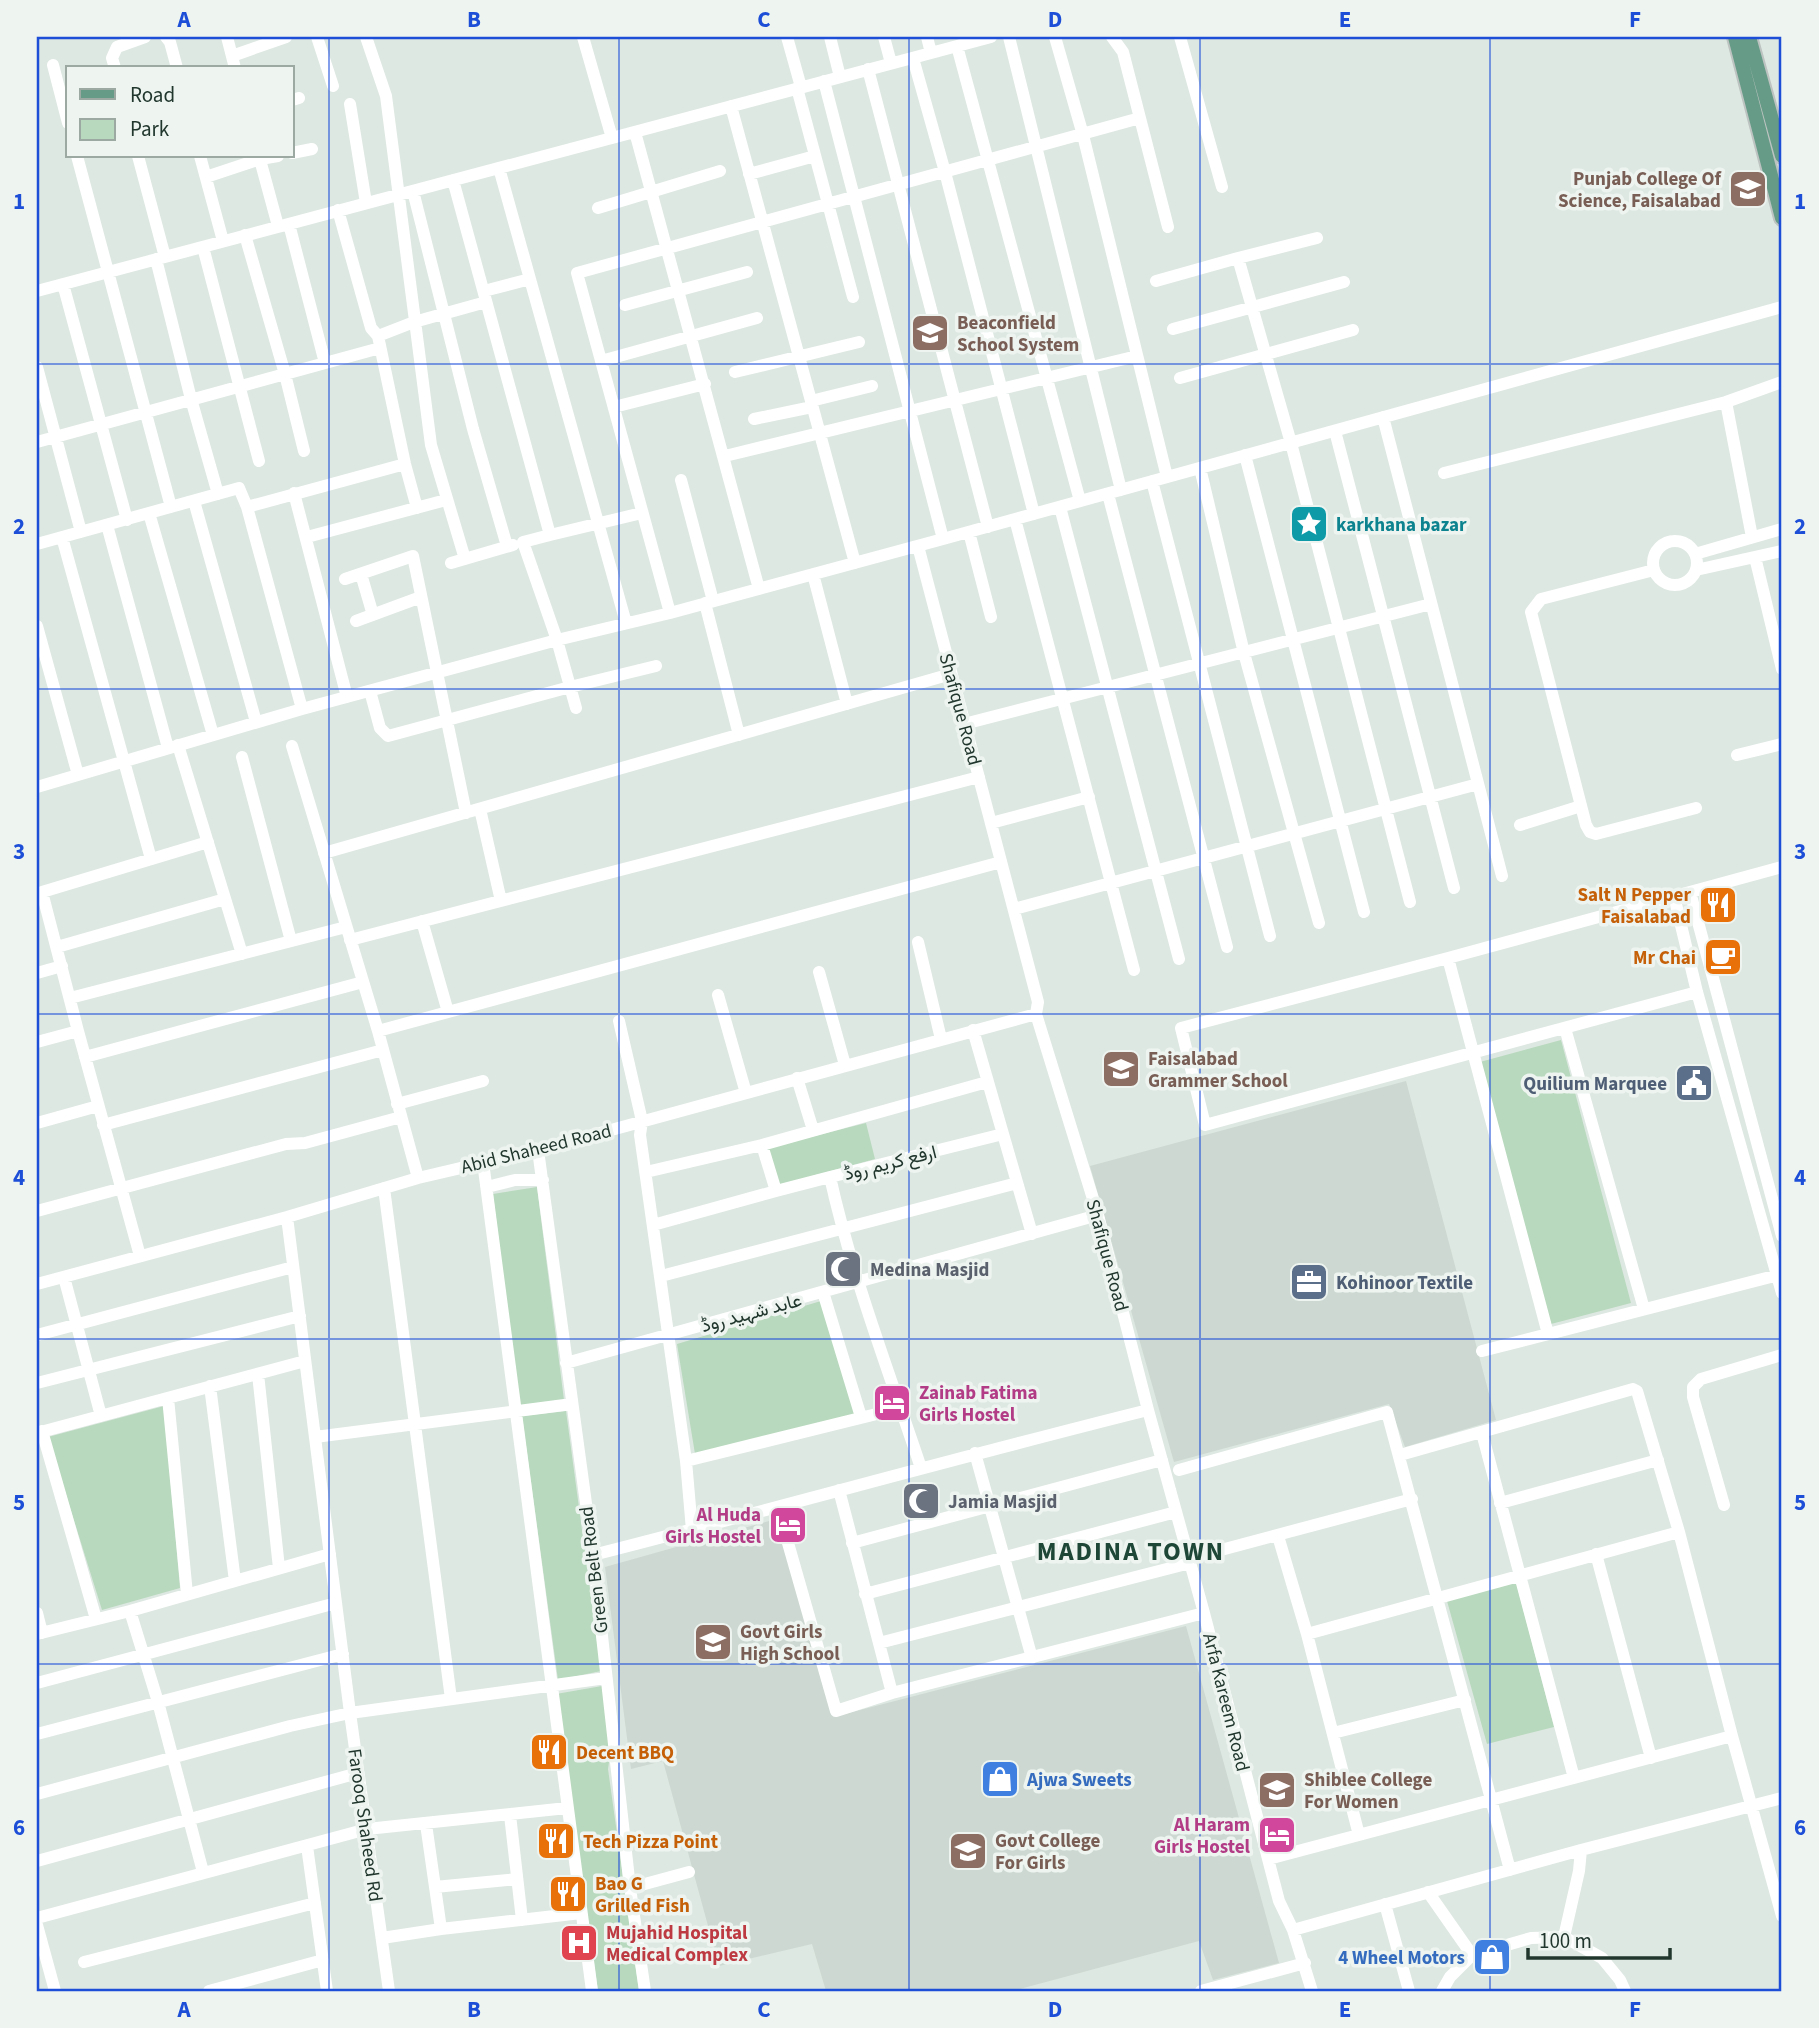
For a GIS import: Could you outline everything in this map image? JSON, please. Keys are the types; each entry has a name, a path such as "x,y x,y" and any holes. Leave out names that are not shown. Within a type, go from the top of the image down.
{"main road":[{"path":"1734,37 1782,218"},
{"path":"1749,37 1782,156"}],"street":[{"path":"114,66 112,58 117,47 145,37"},
{"path":"166,37 176,66"},
{"path":"227,37 234,62 286,37"},
{"path":"317,37 333,86"},
{"path":"366,37 386,96 431,445 465,559"},
{"path":"583,37 612,138"},
{"path":"787,37 815,156 853,297"},
{"path":"830,37 840,77"},
{"path":"884,37 891,63"},
{"path":"927,37 931,52"},
{"path":"1009,37 1121,490"},
{"path":"1055,37 1083,135 1167,477"},
{"path":"1112,37 1123,52 1168,227"},
{"path":"1180,37 1222,187"},
{"path":"37,291 984,38"},
{"path":"957,46 1080,501"},
{"path":"913,58 1034,514"},
{"path":"53,65 66,115"},
{"path":"868,69 988,527"},
{"path":"824,81 943,539"},
{"path":"350,104 366,203"},
{"path":"731,106 855,563"},
{"path":"670,613 577,273 1140,118"},
{"path":"635,132 759,589"},
{"path":"294,153 312,149"},
{"path":"749,174 815,156"},
{"path":"77,158 143,412 171,507"},
{"path":"138,158 191,399 218,494"},
{"path":"201,158 223,241"},
{"path":"206,177 260,158 284,225 325,363"},
{"path":"499,168 626,623"},
{"path":"598,208 720,171"},
{"path":"453,180 551,535"},
{"path":"413,191 473,429 507,546"},
{"path":"338,210 371,328 379,342 417,508"},
{"path":"245,235 304,451"},
{"path":"1156,281 1317,238"},
{"path":"203,247 259,461"},
{"path":"1238,258 1291,443 1410,902"},
{"path":"625,305 747,272"},
{"path":"37,442 325,363 379,342 414,322 444,314 530,279"},
{"path":"1173,329 1344,282"},
{"path":"62,284 127,520"},
{"path":"37,787 302,709 813,575 1782,307"},
{"path":"601,361 757,318"},
{"path":"1180,378 1353,330"},
{"path":"735,372 859,342"},
{"path":"724,456 1138,356"},
{"path":"37,366 81,532"},
{"path":"1444,473 1726,402 1782,382"},
{"path":"614,407 705,384"},
{"path":"754,419 873,386"},
{"path":"1726,402 1752,537"},
{"path":"1383,417 1502,876"},
{"path":"1335,431 1454,888"},
{"path":"1245,456 1364,912"},
{"path":"247,507 405,464"},
{"path":"1200,468 1244,653 1319,923"},
{"path":"681,480 738,735"},
{"path":"1152,481 1270,936"},
{"path":"38,540 62,537 239,488 247,507 302,709"},
{"path":"294,494 347,697"},
{"path":"1108,494 1227,947"},
{"path":"306,537 446,500"},
{"path":"194,501 256,722"},
{"path":"1060,507 1179,959"},
{"path":"149,513 213,735"},
{"path":"451,563 507,546 642,513"},
{"path":"1015,519 1134,970"},
{"path":"107,525 173,747 208,842 242,954"},
{"path":"1695,554 1782,529"},
{"path":"969,532 991,617"},
{"path":"62,537 151,859"},
{"path":"1677,541 1688,545 1695,554 1696,570 1690,579 1680,584 1670,584 1660,579 1654,570 1653,559 1657,549 1666,542 1677,541"},
{"path":"523,542 557,640 576,708"},
{"name":"Shafique Road","path":"918,546 1038,1002 1036,1014 1098,1215 1149,1410"},
{"path":"1696,570 1782,551"},
{"path":"345,579 413,556 466,813"},
{"path":"1755,557 1782,669"},
{"path":"1654,570 1541,599 1531,612 1590,832 1596,834 1696,808"},
{"path":"361,574 373,615"},
{"path":"813,575 847,704"},
{"path":"356,621 421,597"},
{"path":"964,724 1431,604"},
{"path":"37,626 78,775"},
{"path":"370,691 380,728 388,736 656,666"},
{"path":"324,853 951,674"},
{"path":"1737,755 1782,744"},
{"path":"292,746 378,1031 418,1178"},
{"path":"242,757 291,941"},
{"path":"69,999 291,941 422,921 979,777"},
{"path":"1014,909 1478,785"},
{"path":"991,823 1088,797"},
{"path":"1520,825 1581,806"},
{"path":"480,809 501,901"},
{"path":"140,1256 57,947 41,907 39,890 208,842"},
{"path":"378,1031 1001,862"},
{"path":"1698,992 1205,1125 1181,1028 1782,867"},
{"path":"1690,892 1782,1236"},
{"path":"1674,896 1698,992 1780,1274 1782,1293"},
{"path":"57,947 225,899"},
{"path":"422,921 448,1012"},
{"path":"918,942 942,1039"},
{"path":"1448,958 1548,1334"},
{"path":"37,973 62,966"},
{"path":"820,972 845,1065"},
{"path":"85,1057 363,982"},
{"path":"718,995 746,1093"},
{"name":"Abid Shaheed Road","path":"38,1280 64,1277 287,1217 418,1178 538,1150 1036,1014"},
{"path":"619,1021 642,1121 640,1135 686,1461 692,1530"},
{"path":"1565,1028 1644,1309"},
{"path":"973,1030 1032,1234"},
{"path":"37,1042 78,1031"},
{"path":"103,1125 383,1050"},
{"path":"797,1079 813,1130"},
{"path":"37,1212 286,1144 305,1143 483,1081"},
{"path":"646,1172 762,1144 988,1082"},
{"path":"37,1123 98,1105"},
{"name":"ارفع کریم روڈ","path":"921,1468 858,1283 830,1177 1003,1134"},
{"path":"762,1144 776,1191"},
{"name":"Green Belt Road","path":"538,1150 593,1555 630,1888 645,1991"},
{"path":"483,1163 592,1991"},
{"path":"653,1225 830,1177"},
{"path":"487,1187 514,1180 543,1180"},
{"path":"661,1276 1017,1182"},
{"path":"384,1188 451,1699"},
{"name":"عابد شہید روڈ","path":"566,1363 1098,1215"},
{"name":"Farooq Shaheed Rd","path":"287,1217 350,1713 389,1991"},
{"path":"37,1335 293,1267"},
{"path":"1482,1351 1780,1274"},
{"path":"64,1277 101,1416"},
{"path":"824,1292 861,1417"},
{"path":"37,1384 300,1316"},
{"path":"1724,1506 1693,1396 1693,1387 1701,1379 1782,1356"},
{"path":"96,1619 40,1432 305,1361"},
{"path":"258,1374 279,1568"},
{"path":"210,1386 234,1581"},
{"path":"1400,1455 1633,1390 1640,1395 1732,1736 1752,1806 1776,1873 1782,1916"},
{"path":"168,1398 187,1594"},
{"path":"315,1437 572,1405"},
{"path":"686,1461 901,1408"},
{"path":"593,1555 778,1508 975,1453 1149,1410"},
{"name":"Arfa Kareem Road","path":"1149,1410 1279,1901 1293,1930 1312,1991"},
{"path":"1179,1471 1387,1412 1510,1870"},
{"path":"1482,1433 1574,1779"},
{"path":"975,1453 1032,1658"},
{"path":"852,1543 1162,1460"},
{"path":"1500,1503 1658,1460"},
{"path":"839,1490 892,1693"},
{"path":"1206,1554 1412,1499"},
{"path":"778,1508 836,1711 892,1693 1204,1613"},
{"path":"865,1594 1176,1512"},
{"path":"1307,1634 1679,1532"},
{"path":"1278,1536 1307,1634 1359,1835"},
{"path":"37,1614 39,1634 330,1554"},
{"path":"1595,1555 1651,1758"},
{"path":"878,1643 1190,1563"},
{"path":"37,1683 336,1603"},
{"path":"130,1611 158,1702 203,1872"},
{"path":"37,1734 343,1654"},
{"path":"37,1794 290,1726 350,1713 606,1678"},
{"path":"1333,1733 1465,1700"},
{"path":"1268,1859 1732,1736"},
{"path":"37,1861 358,1773"},
{"path":"1293,1930 1581,1850 1782,1798"},
{"path":"37,1918 367,1829 567,1808"},
{"path":"510,1815 522,1920"},
{"path":"426,1824 441,1929"},
{"path":"307,1846 327,1991"},
{"path":"1563,1937 1579,1871 1581,1850"},
{"path":"630,1888 689,1872"},
{"path":"435,1887 517,1879"},
{"path":"1428,1892 1472,1955"},
{"path":"84,1962 315,1903"},
{"path":"1385,1904 1409,1991"},
{"path":"382,1938 581,1913"},
{"path":"37,1925 55,1991"},
{"path":"1442,1991 1450,1977 1472,1955 1531,1938 1563,1937 1602,1958 1620,1980 1625,1991"},
{"path":"209,1991 323,1960"},
{"path":"1201,1991 1224,1988 1305,1964"}],"shaded area":[{"name":"Kohinoor Textile","path":"1406,1081 1496,1420 1405,1447 1389,1404 1174,1462 1090,1166"},
{"name":"Govt College For Girls","path":"776,1519 833,1717 1186,1626 1279,1963 1213,1980 1199,1941 1012,1991 826,1991 812,1944 719,1966 663,1761 631,1769 605,1567"}],"green space":[{"path":"1561,1040 1631,1303 1551,1324 1480,1062"},
{"path":"866,1123 875,1159 779,1185 767,1148"},
{"path":"537,1187 564,1400 519,1406 493,1194"},
{"path":"821,1301 856,1415 695,1454 677,1344"},
{"path":"164,1406 180,1588 102,1610 48,1437"},
{"path":"566,1411 601,1671 558,1680 522,1416"},
{"path":"1516,1582 1554,1727 1487,1744 1447,1601"},
{"path":"602,1686 611,1749 608,1769 639,1991 598,1991 556,1694"}],"place":[{"name":"Punjab College Of Science, Faisalabad","path":"1748,189"},
{"name":"Beaconfield School System","path":"930,333"},
{"name":"karkhana bazar","path":"1309,524"},
{"name":"Salt N Pepper Faisalabad","path":"1718,905"},
{"name":"Mr Chai","path":"1723,957"},
{"name":"Faisalabad Grammer School","path":"1121,1069"},
{"name":"Quilium Marquee","path":"1694,1083"},
{"name":"Medina Masjid","path":"843,1269"},
{"name":"Kohinoor Textile","path":"1309,1282"},
{"name":"Zainab Fatima Girls Hostel","path":"892,1403"},
{"name":"Jamia Masjid","path":"921,1501"},
{"name":"Al Huda Girls Hostel","path":"788,1525"},
{"name":"Govt Girls High School","path":"713,1642"},
{"name":"Decent BBQ","path":"549,1752"},
{"name":"Ajwa Sweets","path":"1000,1779"},
{"name":"Shiblee College For Women","path":"1277,1790"},
{"name":"Al Haram Girls Hostel","path":"1277,1835"},
{"name":"Tech Pizza Point","path":"556,1841"},
{"name":"Govt College For Girls","path":"968,1851"},
{"name":"Bao G Grilled Fish","path":"568,1894"},
{"name":"Mujahid Hospital Medical Complex","path":"579,1943"},
{"name":"4 Wheel Motors","path":"1492,1957"}],"district":[{"name":"MADINA TOWN","path":"1131,1551"}]}
